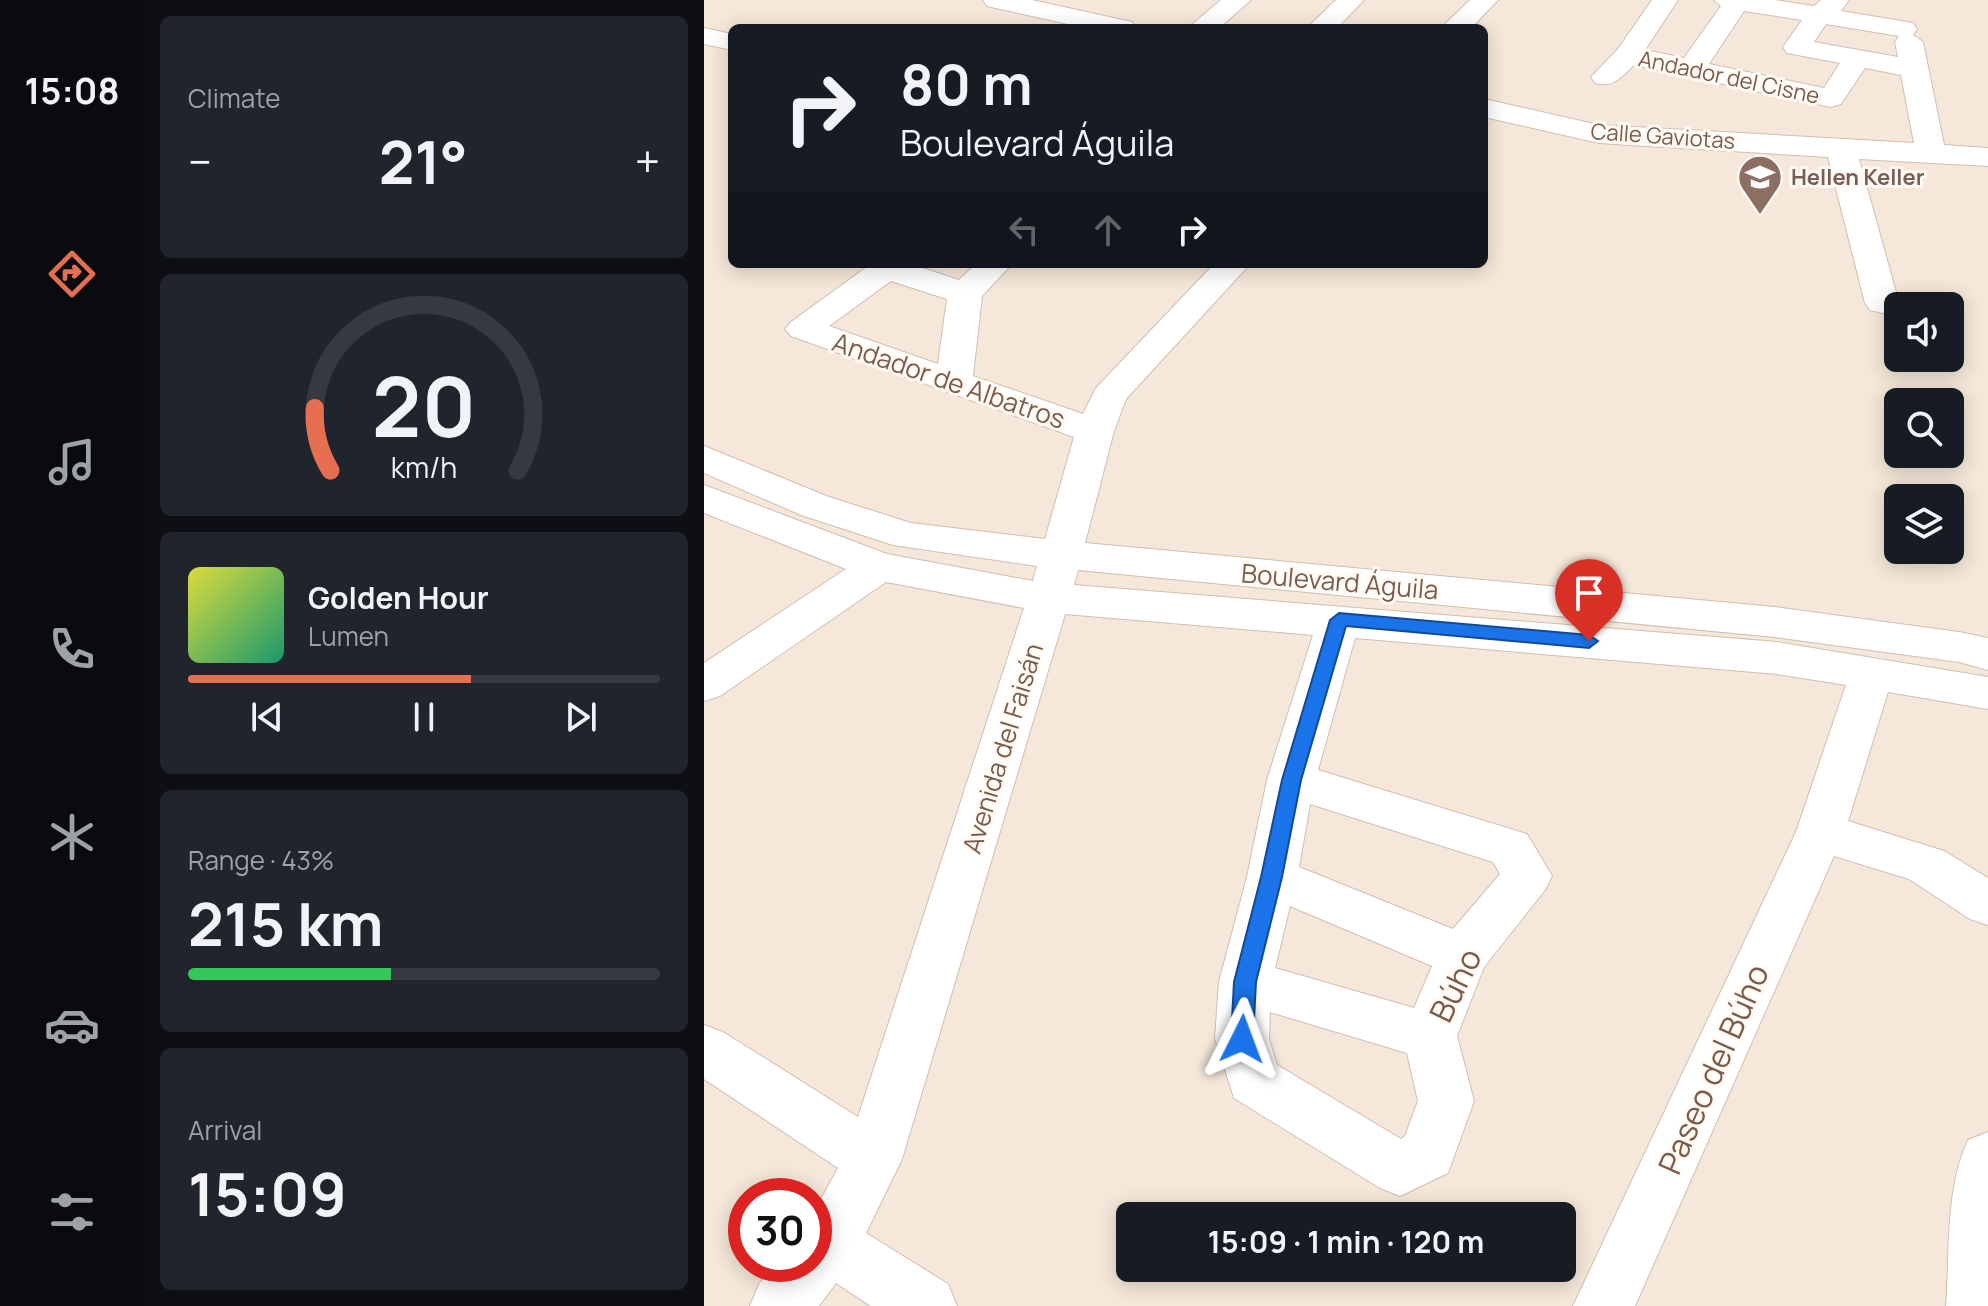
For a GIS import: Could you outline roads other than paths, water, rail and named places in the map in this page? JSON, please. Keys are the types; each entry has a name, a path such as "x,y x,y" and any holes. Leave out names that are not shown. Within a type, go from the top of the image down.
{"street":[{"path":"1207,24 1238,0"},
{"name":"Andador del Cisne","path":"1605,77 1628,55 1665,0"},
{"path":"1458,24 1478,1"},
{"path":"1692,68 1732,1 1900,20 1915,69 1931,154"},
{"path":"1001,6 1100,24"},
{"path":"1816,10 1797,47 1915,69"},
{"path":"1759,61 1816,10"},
{"path":"704,36 728,41"},
{"name":"Andador del Cisne","path":"1628,55 1692,68 1759,61 1831,98 1858,58"},
{"name":"Calle Gaviotas","path":"1488,109 1599,134 1988,157"},
{"path":"1841,148 1882,303"},
{"name":"Andador de Albatros","path":"888,268 803,329 1095,431"},
{"path":"892,268 965,293"},
{"path":"954,383 965,293 991,268"},
{"name":"Avenida del Faisán","path":"832,1233 873,1159 1055,577 1095,431 1109,396 1229,268"},
{"name":"Boulevard Águila","path":"704,458 815,506 907,536 1055,577 1339,620 1777,658 1988,693"},
{"name":"Boulevard Águila","path":"704,498 879,567 1775,622 1959,647 1988,654"},
{"path":"704,685 879,567"},
{"path":"1339,620 1291,780 1272,877 1245,982 1430,1036"},
{"name":"Paseo del Búho","path":"1604,1306 1820,832 1872,674"},
{"name":"Búho","path":"1245,982 1242,1039 1254,1080 1400,1169 1428,1154 1446,1101 1430,1036 1462,956 1527,876 1510,848 1291,780"},
{"path":"1820,832 1926,865 1988,904"},
{"path":"1272,877 1462,956"},
{"path":"704,1049 873,1159"},
{"path":"1977,1306 1985,1173"},
{"path":"832,1263 926,1306"},
{"name":"Avenida del Faisán","path":"781,1306 800,1282"}],"place":[{"name":"Hellen Keller","path":"1760,216"}]}
